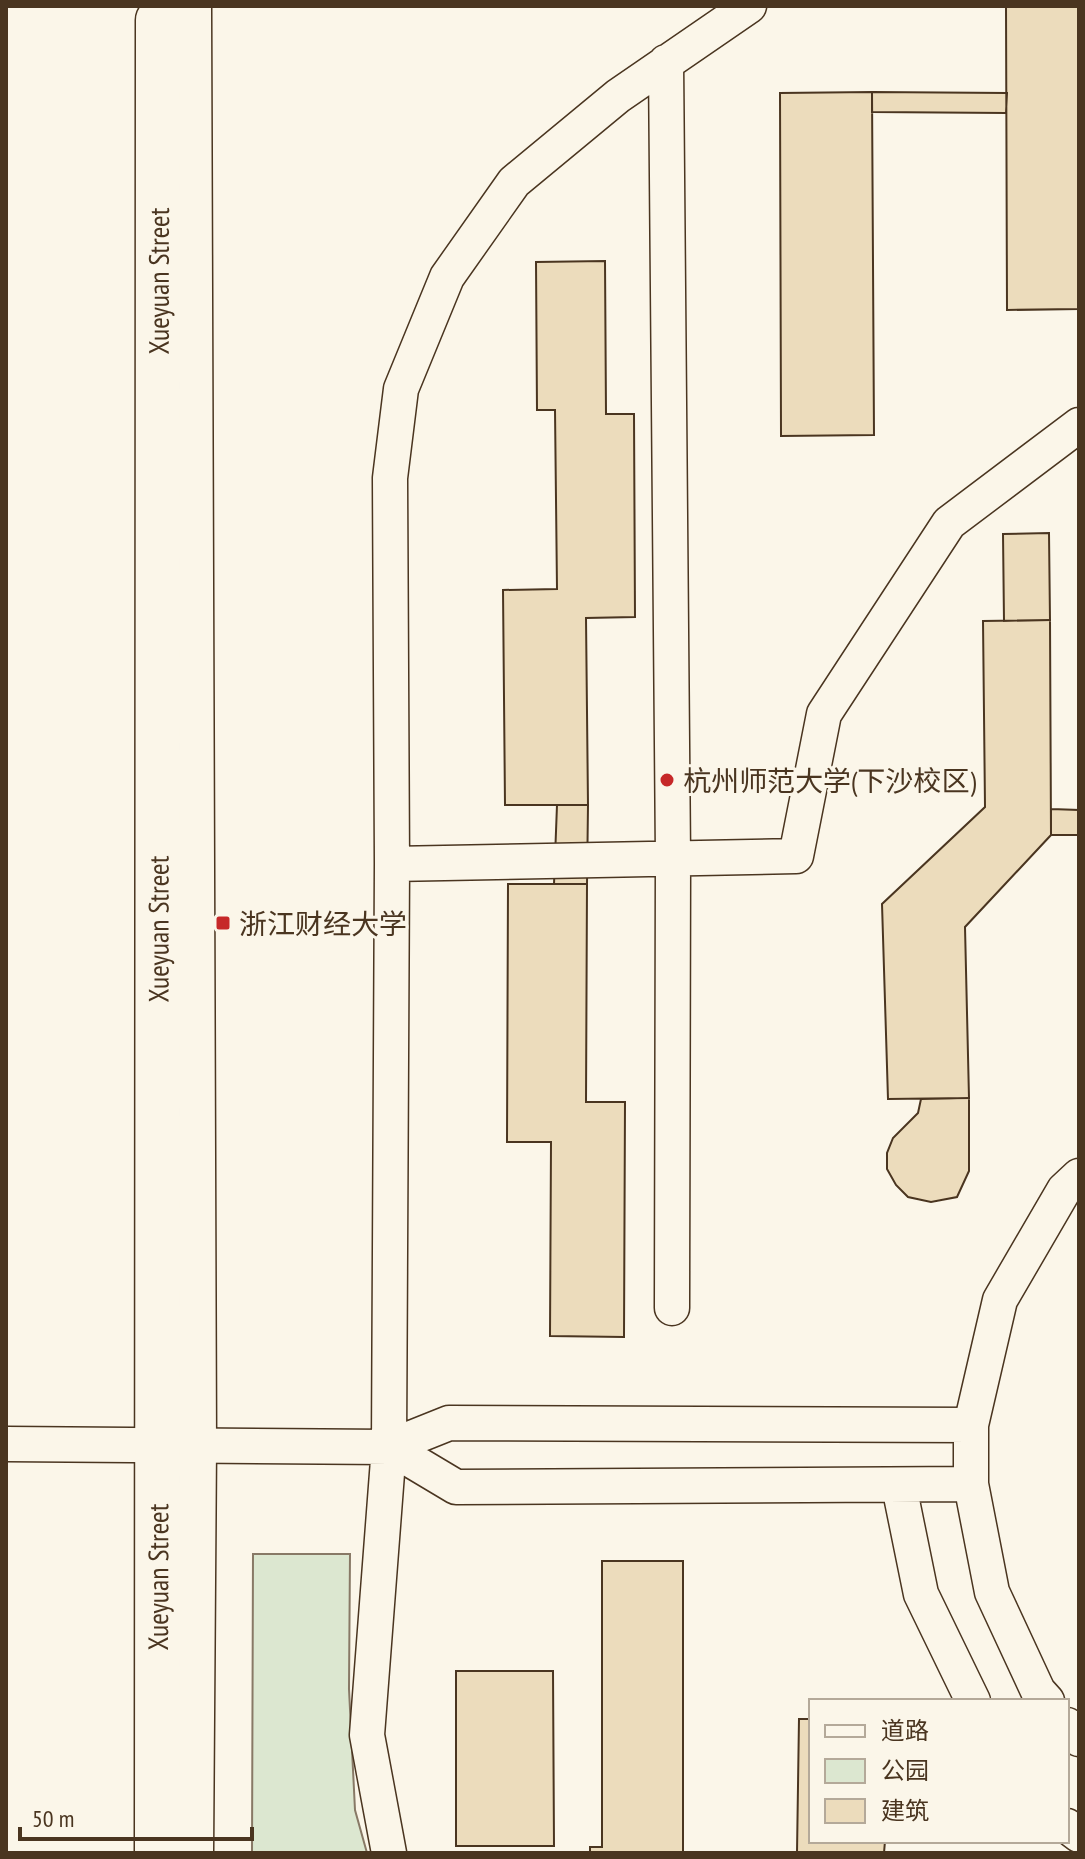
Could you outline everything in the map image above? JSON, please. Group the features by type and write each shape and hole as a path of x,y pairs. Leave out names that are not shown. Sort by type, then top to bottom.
{"main road":[{"name":"Xueyuan Street","path":"157,1853 175,1445 158,6"},
{"path":"189,6 175,1445 191,1853"}],"street":[{"path":"389,1853 367,1735 389,1447 390,478 401,389 447,277 514,182 618,96 749,6"},
{"path":"666,62 673,857 672,1308"},
{"path":"392,864 796,856 824,714 949,523 1079,425"},
{"path":"1045,1699 1038,1691 992,1592 971,1484 971,1425 1000,1300 1064,1190 1079,1176"},
{"path":"6,1444 389,1447 449,1423 971,1425"},
{"path":"389,1447 456,1487 971,1484"},
{"path":"899,1486 921,1594 972,1699"}],"green space":[{"path":"253,1554 350,1554 349,1689 355,1810 367,1853 252,1853"}],"building":[{"path":"1006,6 1079,6 1079,309 1007,310"},
{"path":"872,92 874,435 781,436 780,93"},
{"path":"872,92 1007,93 1006,113 872,112"},
{"path":"605,261 606,414 634,414 635,617 586,618 588,805 505,805 503,590 557,589 555,410 537,410 536,262"},
{"path":"1049,533 1050,620 1004,621 1003,534"},
{"path":"1050,620 1051,835 965,927 969,1098 888,1099 882,904 985,807 983,621"},
{"path":"557,805 588,805 587,884 554,884"},
{"path":"1051,809 1079,810 1079,835 1051,835"},
{"path":"508,884 587,884 586,1102 625,1102 624,1337 550,1336 551,1142 507,1142"},
{"path":"969,1098 969,1171 957,1197 931,1202 908,1197 887,1169 887,1153 893,1138 918,1113 921,1099"},
{"path":"602,1561 683,1561 683,1853 590,1853 590,1847 602,1847"},
{"path":"456,1671 553,1671 554,1846 456,1846"},
{"path":"799,1719 809,1719 809,1843 885,1843 884,1853 797,1853"}],"place":[{"name":"杭州师范大学(下沙校区)","path":"667,780"},
{"name":"浙江财经大学","path":"223,923"}]}
